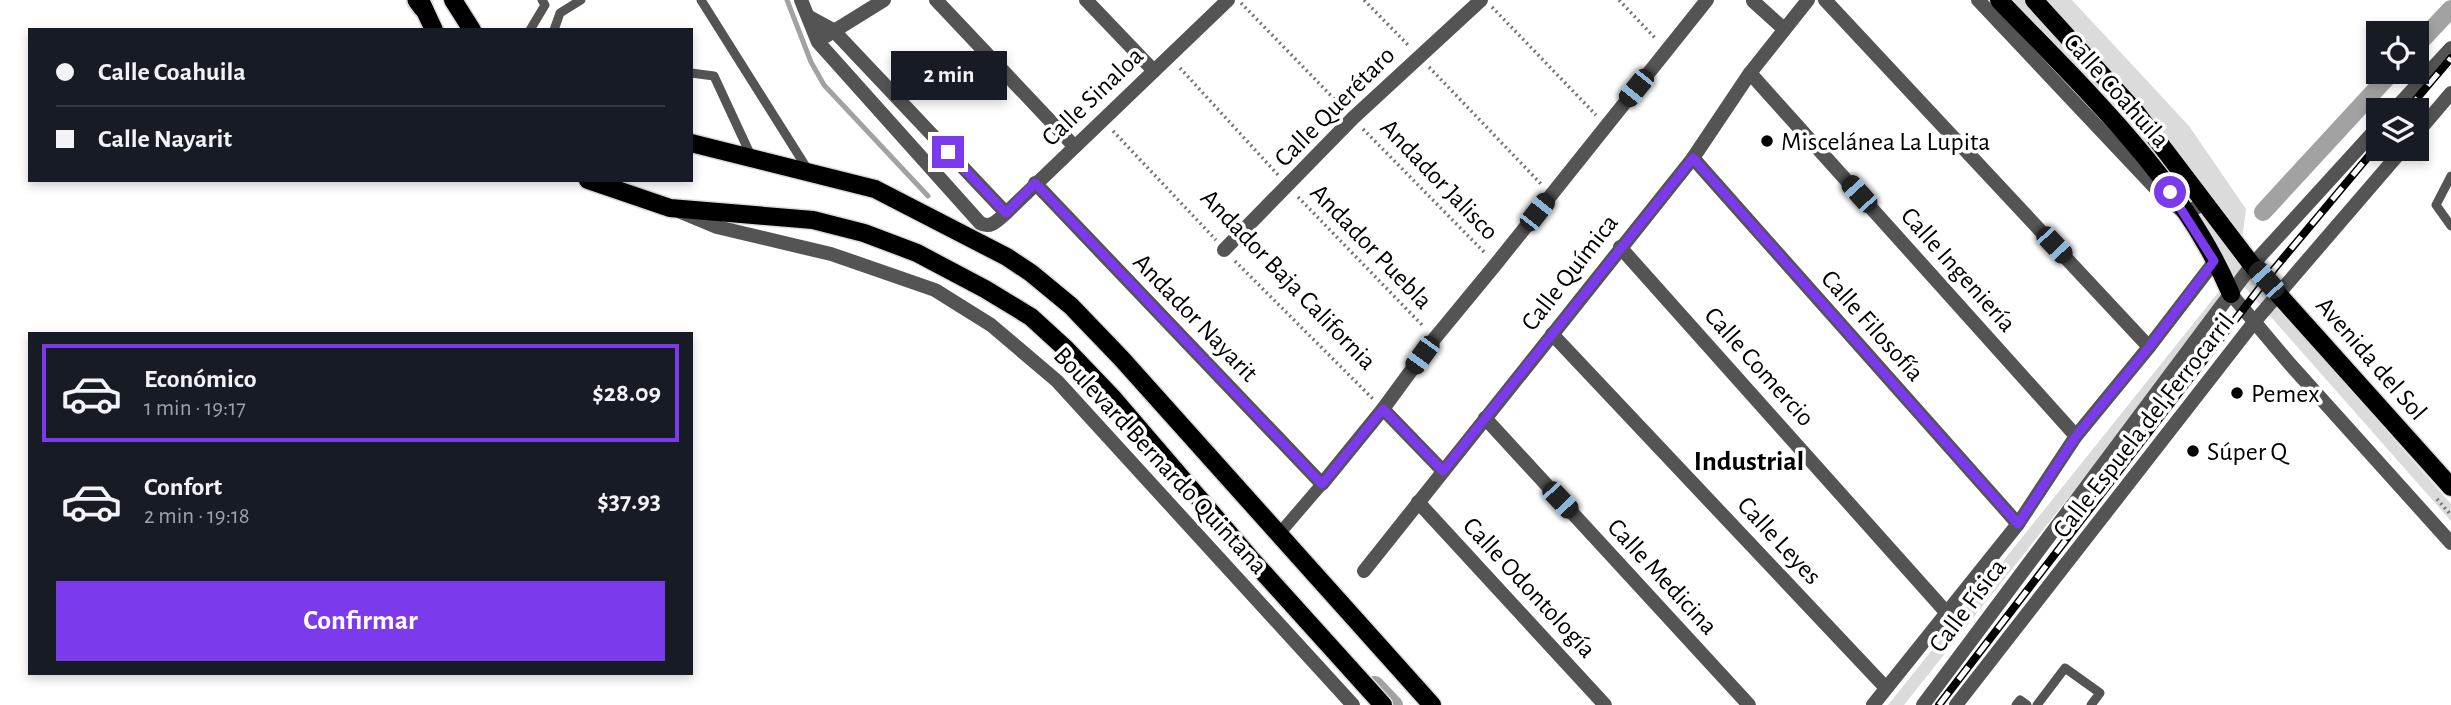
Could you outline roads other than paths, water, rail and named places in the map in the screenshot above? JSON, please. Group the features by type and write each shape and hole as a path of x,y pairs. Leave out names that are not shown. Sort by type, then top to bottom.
{"main road":[{"path":"453,0 471,28"},
{"name":"Calle Coahuila","path":"1999,0 2123,130 2186,214 2231,294"},
{"name":"Calle Coahuila","path":"2034,0 2135,111 2252,265"},
{"path":"420,3 433,28"},
{"name":"Boulevard Bernardo Quintana","path":"693,143 875,189 996,251 1031,273 1071,306 1121,358 1432,705"},
{"name":"Boulevard Bernardo Quintana","path":"594,182 670,208"},
{"path":"670,208 813,220 864,233 917,253 1031,317 1113,398 1252,560 1383,705"},
{"name":"Avenida del Sol","path":"2252,265 2280,293 2451,487"}],"street":[{"path":"801,0 818,42 881,1"},
{"path":"936,0 1074,146"},
{"path":"1086,0 1154,71"},
{"name":"Calle Sinaloa","path":"818,42 981,223 988,225 995,223 1006,213 1228,0"},
{"name":"Calle Querétaro","path":"1224,250 1353,118 1484,0"},
{"path":"1279,534 1383,409 1435,338 1707,0"},
{"name":"Calle Química","path":"1364,570 1693,158 1750,73 1808,0"},
{"path":"1825,0 2149,347"},
{"path":"1978,0 2158,192 2186,214 2205,202"},
{"path":"1753,1 1784,29"},
{"path":"809,17 833,30 1006,213"},
{"path":"2405,98 2451,48"},
{"name":"Calle Ingeniería","path":"1750,73 2076,436"},
{"path":"2429,119 2451,93"},
{"path":"2252,265 2366,140"},
{"name":"Calle Filosofía","path":"1693,158 2018,524"},
{"name":"Calle Espuela del Ferrocarril","path":"1956,705 2255,321 2393,161"},
{"name":"Andador Nayarit","path":"1035,183 1322,484"},
{"name":"Boulevard Bernardo Quintana","path":"670,208 717,227 831,254 935,290 991,325 1057,381 1353,705"},
{"name":"Calle Comercio","path":"1620,247 1946,612"},
{"name":"Calle Física","path":"1873,705 2018,524 2076,436 2149,347 2214,261"},
{"name":"Calle Física","path":"1923,705 2252,265"},
{"path":"2231,294 2289,363 2450,541"},
{"name":"Calle Leyes","path":"1552,334 1886,688"},
{"path":"1383,409 1443,471"},
{"name":"Calle Medicina","path":"1485,418 1749,705"},
{"name":"Calle Odontología","path":"1418,502 1605,705"}],"lane":[{"path":"531,28 545,5 542,0"},
{"path":"555,28 559,13 580,0"},
{"path":"701,0 809,171"},
{"path":"693,73 714,76 752,158"},
{"path":"2451,176 2436,205 2451,226"},
{"path":"2439,200 2451,199"},
{"path":"2037,705 2065,668 2100,693 2091,705"},
{"path":"2017,705 2020,700 2027,705"}],"waterway":[{"path":"787,0 811,62 824,85 928,196"},
{"path":"2429,32 2451,9"},
{"path":"2263,212 2381,84"},
{"path":"1375,685 1394,705"}],"railway":[{"path":"2417,98 2451,58"},
{"path":"1939,705 2275,268 2366,159"}],"place":[{"name":"Miscelánea La Lupita","path":"1767,141"},
{"name":"Pemex","path":"2237,393"},
{"name":"Súper Q","path":"2193,451"}],"district":[{"name":"Industrial","path":"1749,460"}]}
